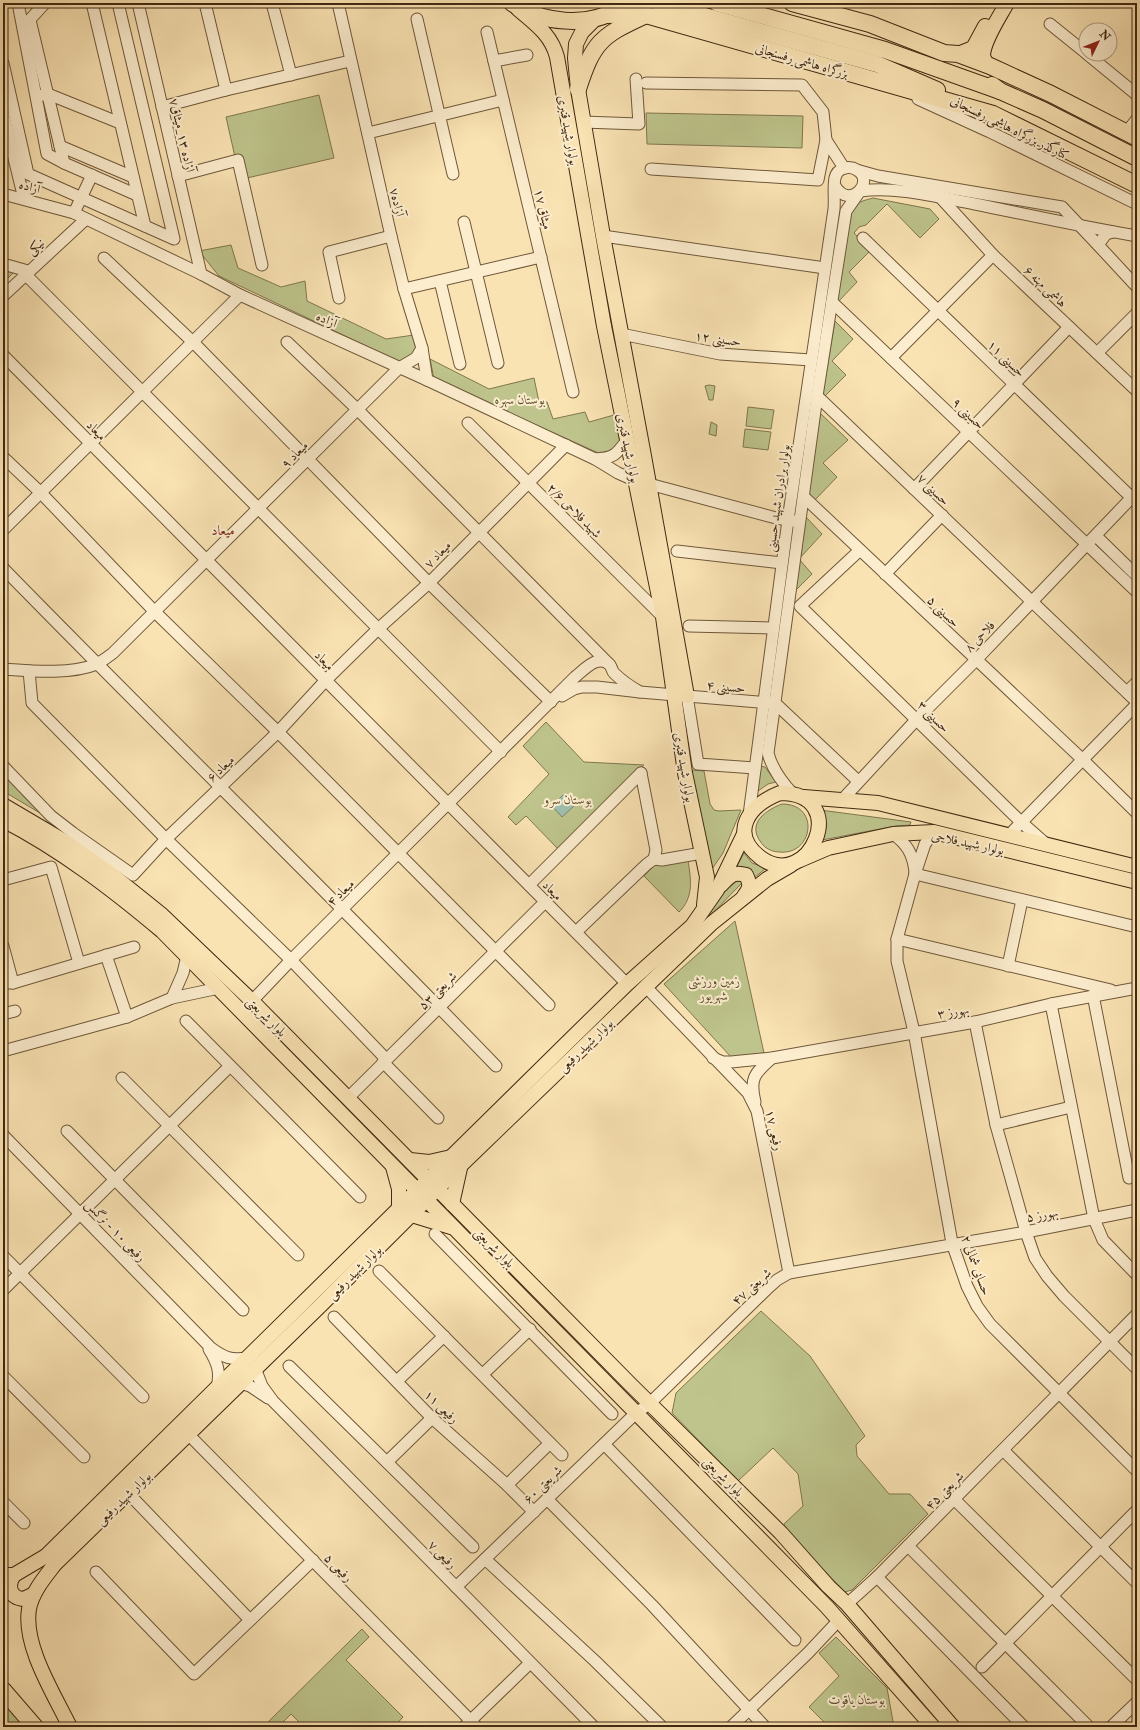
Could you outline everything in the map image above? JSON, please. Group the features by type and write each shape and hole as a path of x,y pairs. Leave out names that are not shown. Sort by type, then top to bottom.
{"highway":[{"name":"بزرگراه هاشمی رفسنجانی","path":"512,3 532,14 551,19 584,20 603,16 652,13 869,80 993,114"},
{"path":"603,16 628,3"},
{"name":"بزرگراه هاشمی رفسنجانی","path":"658,3 877,64 993,114 1137,185"},
{"path":"717,3 885,50 1000,90 1043,110 1137,158"},
{"path":"792,3 870,24 990,66 1051,94 1132,135"},
{"path":"578,90 587,62 601,41 619,28 652,13"},
{"path":"951,53 1000,90"},
{"path":"3,1690 35,1727"}],"main road":[{"name":"بولوار شهید قنبری","path":"512,3 546,35 554,46 588,239 627,440 642,482 681,695 685,773 707,877 704,909"},
{"path":"951,53 973,48 997,3"},
{"path":"990,66 984,61 983,54 1007,3"},
{"name":"بولوار شهید قنبری","path":"603,16 582,32 576,44 575,58 578,90 621,334 663,617 681,695"},
{"path":"588,239 603,236"},
{"path":"780,793 798,795 816,811 820,824 817,838 812,847 795,862 772,864 761,858 747,842 744,834 745,823 749,815 758,804 769,797 780,793"},
{"name":"بولوار شهید فلاحی","path":"798,795 878,803 1137,867"},
{"name":"بلوار شریعتی","path":"3,805 64,841 133,892 162,915 252,1001 649,1404 781,1533 828,1586 847,1604 953,1727"},
{"name":"بلوار شریعتی","path":"3,820 31,834 89,873 162,931 839,1620 933,1727"},
{"name":"بولوار شهید فلاحی","path":"795,862 828,848 892,834 934,832 1137,882"},
{"name":"بولوار شهید رفیعی","path":"8,1575 46,1556 217,1387 251,1363 456,1161 627,984 692,926 717,890 744,834"},
{"name":"بولوار شهید رفیعی","path":"456,1161 646,988 712,923 767,878 795,862"},
{"path":"717,890 731,875 739,873 746,875 750,882 750,888 742,898"},
{"path":"410,1160 429,1162 456,1161 452,1204"},
{"path":"392,1165 405,1212 452,1227"},
{"name":"بولوار شهید رفیعی","path":"70,1727 37,1657 30,1633 29,1609 34,1594 55,1564 240,1384 251,1363"},
{"path":"8,1575 10,1581 9,1588 13,1595 24,1599 34,1594"}],"street":[{"path":"18,3 48,94 64,163"},
{"path":"26,24 45,3"},
{"path":"92,3 144,226"},
{"path":"3,63 28,174 174,239 118,3"},
{"name":"آزاده ۱۳_میثاق۷","path":"138,3 201,274"},
{"path":"205,3 226,90"},
{"path":"272,3 291,75"},
{"name":"آزاده۷","path":"338,3 391,236 404,289 422,348 427,380"},
{"path":"417,19 453,174"},
{"path":"26,24 36,96 47,154 64,163 137,194"},
{"path":"1050,24 1078,47"},
{"name":"میثاق ۱۷","path":"487,32 573,392"},
{"path":"494,61 527,55"},
{"path":"162,107 226,90 350,61"},
{"path":"1096,62 1137,95"},
{"name":"کنارگذر بزرگراه هاشمی رفسنجانی","path":"869,80 924,102 1137,204"},
{"path":"584,122 639,124 641,81 802,85 823,112 826,140 818,180 651,169"},
{"path":"36,96 48,94 120,122"},
{"path":"368,133 503,100"},
{"path":"3,113 24,199"},
{"path":"1132,135 1137,119"},
{"path":"826,140 844,168"},
{"path":"60,146 133,177"},
{"path":"178,176 238,160 262,265"},
{"path":"860,171 863,178 863,185 860,191 855,195 849,196 843,195 838,191 835,186 835,178 838,172 844,168 852,167 878,176 1062,206 1137,287"},
{"path":"74,213 92,175"},
{"name":"بولوار برادران شهید حسینی","path":"798,795 780,779 770,764 768,753 769,703 774,628 782,563 834,209 835,186"},
{"path":"860,191 892,189 1137,236"},
{"name":"بولوار برادران شهید حسینی","path":"749,815 754,768 769,703 800,523 817,396 846,211 860,191"},
{"name":"آزاده","path":"3,194 74,213 201,274 240,296 427,380 566,445 595,459 618,473 642,482 800,523"},
{"name":"هاشمی مهنه ۶","path":"940,197 993,254 1137,391"},
{"name":"نیکی","path":"3,296 26,273 86,219"},
{"path":"464,222 498,363"},
{"path":"1098,246 1106,234 1113,232"},
{"path":"339,298 328,252 391,236"},
{"path":"603,236 825,268"},
{"name":"حسینی ۱۱","path":"863,238 1014,384 1134,495"},
{"path":"891,358 993,254"},
{"path":"104,258 194,343 429,583 551,702 575,677 593,663 602,661 611,668 612,680 609,684 599,687 593,685 588,679 587,671 593,663 589,642"},
{"path":"404,289 541,258"},
{"path":"3,264 26,273 258,509 501,752"},
{"path":"440,281 460,364"},
{"path":"3,530 240,296"},
{"name":"حسینی ۹","path":"832,302 1137,592"},
{"path":"1097,353 1137,313"},
{"path":"914,489 1069,327"},
{"name":"حسینی ۱۲","path":"621,334 720,354 811,360"},
{"path":"287,342 358,410 589,642 627,684 640,692"},
{"name":"میعاد ۹","path":"97,664 113,654 399,368 416,358 422,348"},
{"name":"میعاد","path":"3,355 627,984"},
{"name":"حسینی ۷","path":"817,396 1137,703"},
{"name":"شهید فلاحی ۲/۶","path":"468,423 663,617"},
{"path":"595,459 608,458 618,454 627,440"},
{"name":"میعاد ۷","path":"326,680 378,629 429,583 566,445"},
{"path":"3,457 41,493 155,612 278,732 549,1005"},
{"name":"فلاحی ۸","path":"842,800 917,719 976,660 1134,495"},
{"name":"حسینی ۵","path":"804,497 1083,760 1137,814"},
{"path":"885,574 942,515"},
{"path":"1096,536 1137,576"},
{"name":"حسینی ۳","path":"860,550 800,606 1021,822 1048,846"},
{"path":"677,551 782,563"},
{"path":"3,568 97,664 221,786 496,1066"},
{"path":"689,626 774,628"},
{"path":"3,669 29,671 69,670 97,664"},
{"path":"29,671 32,703 166,838 291,960 386,1059 384,1062 438,1118"},
{"name":"میعاد ۶","path":"3,766 51,816 133,875 166,838 278,732 326,680"},
{"path":"1127,692 1137,682"},
{"name":"حسینی ۴","path":"551,702 582,686 769,703"},
{"name":"بولوار شهید قنبری","path":"681,695 698,764 754,768"},
{"name":"میعاد ۴","path":"252,1001 342,909 551,702"},
{"path":"769,703 858,782"},
{"path":"1009,835 1137,703"},
{"path":"529,885 642,773 656,850 654,859 576,932"},
{"name":"حسابی شمالی ۲","path":"934,832 925,844 915,874 897,939 897,961 914,1032 952,1243 967,1286 977,1306 990,1324 1137,1471"},
{"path":"892,834 908,848 913,858 915,874 1137,927"},
{"path":"654,859 662,860 702,853"},
{"path":"3,880 51,867 79,963"},
{"path":"1008,966 1022,900"},
{"name":"شریعتی ۵۳","path":"348,1098 546,902"},
{"path":"897,939 1116,991"},
{"path":"3,946 8,983 134,947"},
{"path":"106,955 127,1017"},
{"path":"172,998 183,973 187,956"},
{"path":"3,1051 127,1017 172,998 218,988"},
{"name":"رفیعی ۱۷","path":"646,988 748,1093 757,1111 790,1273"},
{"name":"بهورز ۳","path":"713,1058 723,1062 731,1062 772,1058 975,1022 1051,1004 1137,988"},
{"path":"1094,996 1129,1178"},
{"path":"1051,1004 1094,1219 1103,1240 1137,1275"},
{"path":"3,1014 14,1011"},
{"path":"186,1021 360,1197"},
{"path":"975,1022 996,1125 1026,1232 1035,1258 1047,1276 1064,1296 1137,1369"},
{"path":"757,1111 753,1092 756,1072 772,1058"},
{"path":"3,1290 230,1066"},
{"path":"122,1078 298,1255"},
{"path":"996,1125 1071,1107"},
{"path":"67,1131 243,1310"},
{"name":"رفیعی ۱۰ - نرگس","path":"3,1136 80,1213 207,1345"},
{"name":"بهورز ۵","path":"952,1243 1026,1232 1137,1210"},
{"path":"435,1234 612,1414"},
{"name":"شریعتی ۴۷","path":"649,1404 777,1280 790,1273 952,1243"},
{"path":"3,1256 143,1397"},
{"path":"379,1271 562,1455"},
{"name":"شریعتی ۴۵","path":"847,1604 908,1546 1137,1314"},
{"name":"رفیعی ۱۱","path":"334,1317 432,1418 508,1485 534,1512"},
{"path":"483,1374 530,1329"},
{"path":"397,1381 444,1336"},
{"path":"207,1345 227,1358 251,1363 262,1386 273,1402"},
{"path":"207,1345 218,1366 219,1377 217,1387"},
{"path":"289,1366 473,1548"},
{"path":"3,1376 84,1457"},
{"path":"240,1384 250,1386 273,1402"},
{"name":"رفیعی ۷","path":"273,1402 594,1727"},
{"name":"شریعتی ۶۰","path":"456,1587 636,1413 649,1404"},
{"path":"387,1462 432,1418"},
{"name":"رفیعی ۵","path":"188,1434 313,1560 471,1725"},
{"path":"508,1485 550,1443"},
{"path":"604,1444 794,1640"},
{"path":"1003,1450 1137,1583"},
{"path":"128,1493 250,1620"},
{"path":"547,1499 652,1605 765,1727"},
{"path":"954,1499 1137,1680"},
{"path":"3,1502 24,1523"},
{"path":"982,1667 1137,1510"},
{"path":"908,1546 1090,1727"},
{"path":"485,1559 595,1661 662,1727"},
{"path":"96,1572 194,1674 313,1560"},
{"path":"877,1576 1024,1727"},
{"path":"732,1727 808,1653 839,1620"},
{"path":"471,1725 530,1662"},
{"path":"1112,1727 1137,1702"}],"green space":[{"path":"319,95 334,158 247,178 241,156 235,157 226,117"},
{"path":"646,113 803,116 802,148 647,144"},
{"path":"873,198 930,209 939,219 920,238 887,204 866,225 859,227 854,233 871,250 849,272 857,282 837,303 841,253 849,215 858,203"},
{"path":"231,245 238,268 281,287 305,281 307,301 386,339 414,335 417,351 402,363 219,276 199,251"},
{"path":"3,269 14,272 3,283"},
{"path":"835,321 853,339 832,361 846,375 822,399"},
{"name":"بوستان سهره","path":"430,359 489,389 534,378 539,402 547,402 553,419 585,412 589,422 614,415 621,444 605,456 434,379"},
{"path":"705,386 715,386 713,400 709,400"},
{"path":"748,407 774,410 771,429 746,426"},
{"path":"819,412 848,440 823,463 837,477 813,502 808,496"},
{"path":"711,422 717,425 716,436 709,434"},
{"path":"745,429 771,432 768,450 743,447"},
{"path":"805,516 822,534 799,559 812,574 793,593"},
{"name":"بوستان سرو","path":"546,722 584,762 644,765 560,851 526,816 516,825 508,817 549,774 523,746"},
{"path":"760,766 765,767 776,782 768,784 758,791"},
{"path":"690,770 704,771 710,804 714,810 741,810 723,853 710,872"},
{"path":"3,774 40,813 3,791"},
{"path":"782,804 794,806 803,812 807,820 808,830 805,839 799,846 790,851 777,852 765,847 759,840 756,833 756,827 762,816 774,807"},
{"path":"820,810 911,822 910,825 896,826 822,840 826,825"},
{"path":"744,853 752,863 766,868 754,878 747,869 742,867 736,868"},
{"path":"688,860 690,874 689,894 684,906 679,912 644,876 655,865"},
{"path":"732,880 744,881 697,929"},
{"name":"زمین ورزشی شهریور","path":"735,921 764,1053 731,1057 664,984"},
{"path":"761,1311 810,1356 865,1436 856,1445 857,1456 889,1494 910,1494 928,1514 852,1590 845,1592 784,1529 784,1524 803,1506 798,1474 773,1448 738,1481 672,1413 676,1393"},
{"path":"362,1629 369,1637 346,1660 403,1717 394,1727 304,1727 291,1714 278,1727 263,1727"},
{"name":"بوستان یاقوت","path":"836,1637 887,1688 894,1727 829,1727 809,1707 839,1676 819,1653"},
{"path":"3,1700 26,1727 9,1727 3,1719"}],"shaded area":[{"path":"563,795 574,806 562,817 552,806"}],"district":[{"name":"میعاد","path":"223,530"}]}
